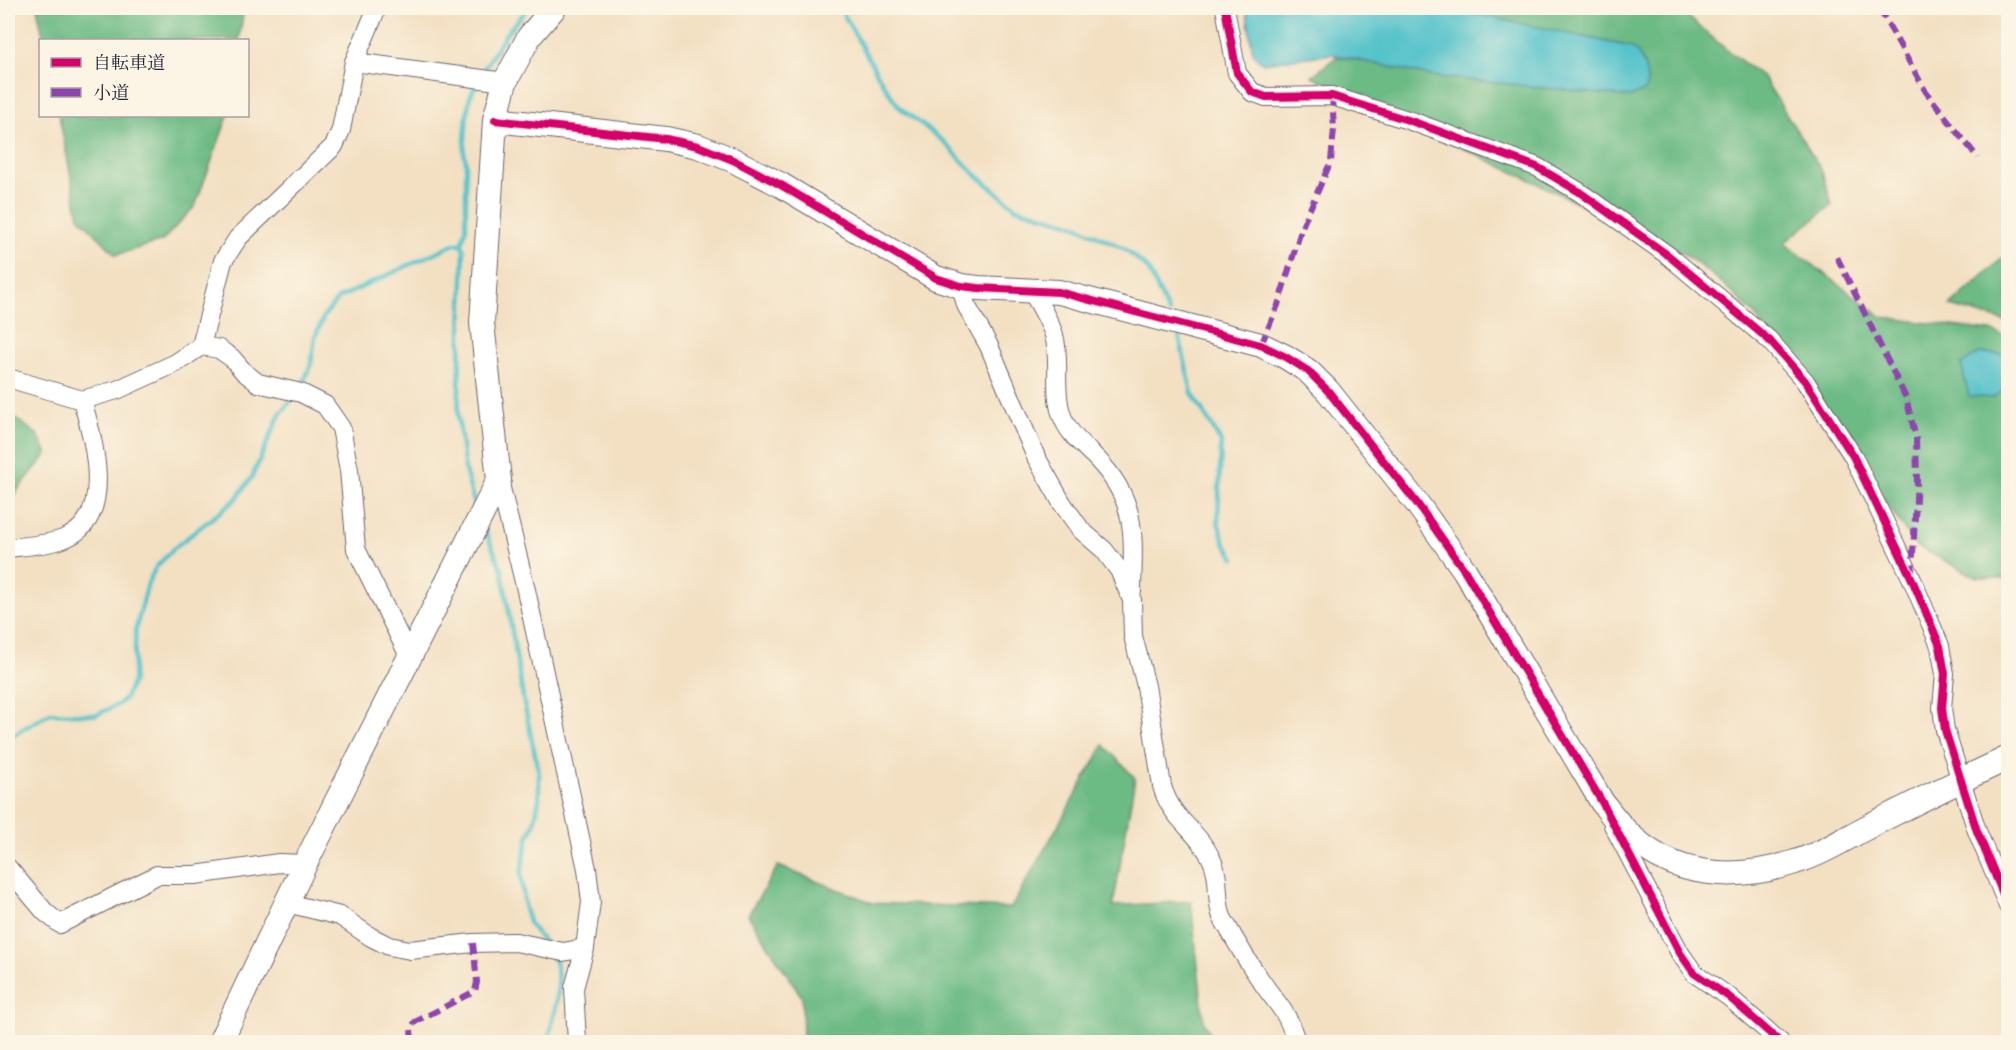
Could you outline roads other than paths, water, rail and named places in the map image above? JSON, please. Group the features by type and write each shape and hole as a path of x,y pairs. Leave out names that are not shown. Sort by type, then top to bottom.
{"street":[{"path":"8,378 82,400 117,390 176,363 201,346 223,261 238,238 334,146 341,130 354,62 376,8"},
{"path":"554,8 529,37 498,82 482,323 499,480 529,601 587,869 591,902 585,948 574,988 577,1042"},
{"path":"1225,8 1237,73 1252,92 1266,97 1332,96 1411,120 1537,167 1578,191 1669,256 1769,340 1805,381 1853,456 1911,578 1940,646 1945,674 1942,708 1945,730 1977,831 2008,906"},
{"path":"354,62 498,82"},
{"path":"495,120 666,139 698,146 733,160 781,185 928,274 962,286 1059,292 1261,345 1308,371 1328,391 1416,502 1465,571 1602,802 1680,953 1694,973 1729,997 1779,1042"},
{"path":"962,286 966,305 989,346 1036,457 1062,503 1082,531 1104,550 1119,570 1132,600"},
{"path":"1031,290 1054,336 1058,403 1065,424 1073,436 1099,461 1117,486 1133,525 1133,636 1146,686 1166,801 1206,848 1213,860 1217,875 1218,907 1222,917 1263,984 1289,1018 1296,1042"},
{"path":"201,346 219,349 258,383 301,393 325,405 341,428 349,470 356,549 410,658"},
{"path":"8,548 63,539 81,529 95,506 94,442 82,400"},
{"path":"220,1042 305,864 499,480"},
{"path":"1602,802 1626,831 1653,853 1700,871 1741,874 1796,862 2008,758"},
{"path":"8,868 45,912 60,924 157,875 195,875 279,863 305,864"},
{"path":"287,903 340,916 389,946 411,950 473,943 516,942 563,952 585,948"}],"water":[{"path":"1246,8 1448,8 1631,47 1639,55 1644,66 1647,78 1646,90 1630,97 1431,76 1331,54 1263,63 1253,54"},
{"path":"1980,353 2008,355 2008,388 1992,398 1969,396 1961,364"}],"waterway":[{"path":"481,74 506,34 528,8"},
{"path":"840,8 882,82 899,107 943,141 974,173 1016,208 1075,225 1125,249 1148,269 1169,313"},
{"path":"475,506 465,470 458,415 464,251 462,244 466,228 464,152 470,97 477,82"},
{"path":"301,388 311,364 315,337 324,316 339,298 454,244 462,244"},
{"path":"1178,331 1192,393 1221,442 1218,522 1225,544 1235,558"},
{"path":"8,738 50,713 96,715 119,704 125,698 133,681 136,628 148,583 156,567 173,549 235,500 252,477 280,414 294,397"},
{"path":"484,528 502,570 523,698 539,773 539,800 534,824 528,837 521,874 525,909 530,925 544,942"},
{"path":"548,1042 558,986 556,964 552,954"}]}
